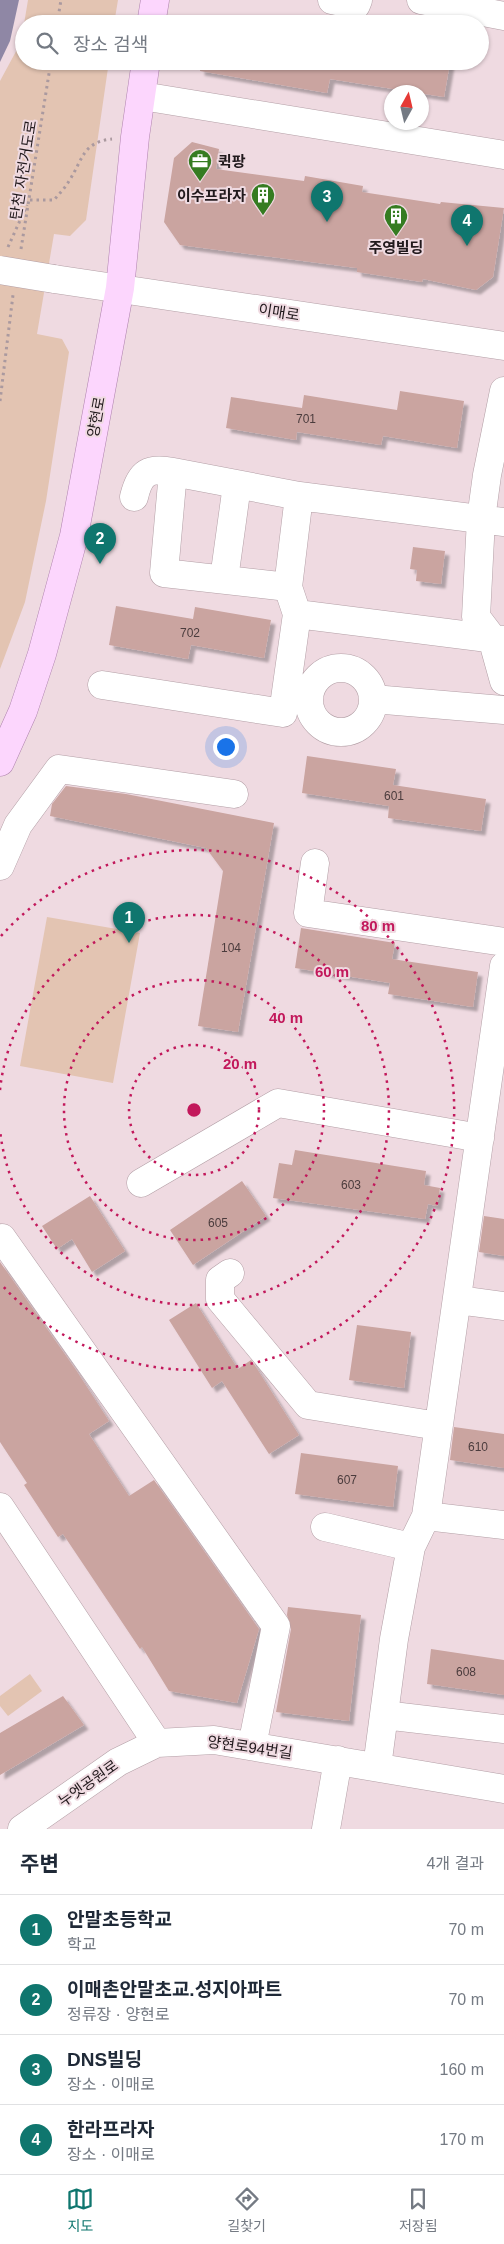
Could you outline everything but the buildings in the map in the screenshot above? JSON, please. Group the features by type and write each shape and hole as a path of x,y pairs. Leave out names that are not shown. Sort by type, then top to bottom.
{"main road":[{"path":"153,15 155,0"},
{"name":"양현로","path":"0,762 23,711 60,595 74,536 120,288 135,137 145,70"}],"street":[{"path":"332,0 356,5 358,0"},
{"path":"421,0 504,16"},
{"path":"142,96 504,155"},
{"name":"이매로","path":"10,266 54,279 504,346"},
{"path":"504,391 487,474 492,520 476,617 498,639 504,681"},
{"path":"134,497 137,485 145,474 157,469 300,496 492,520"},
{"path":"173,472 164,572 288,587"},
{"path":"224,579 237,484"},
{"path":"102,685 283,713 297,614 288,587 300,496"},
{"path":"297,614 498,639"},
{"path":"373,699 504,710"},
{"path":"0,866 18,825 58,769 234,794"},
{"path":"315,863 308,913 504,942"},
{"path":"378,1767 384,1715 411,1547 426,1516 480,1138 496,1088 504,966"},
{"path":"141,1183 278,1103 480,1138"},
{"path":"0,1240 2,1238 276,1626 252,1746"},
{"path":"230,1274 220,1280 220,1298 308,1405 438,1426"},
{"path":"458,1300 504,1306"},
{"path":"0,1507 157,1743"},
{"path":"426,1516 504,1525"},
{"path":"325,1527 411,1547"},
{"path":"384,1715 504,1729"},
{"name":"양현로94번길","path":"157,1743 214,1740 504,1788"},
{"name":"누엣공원로","path":"22,1829 118,1762 157,1743"},
{"path":"326,1829 338,1760"}],"path":[{"path":"59,15 62,0"},
{"name":"탄천 자전거도로","path":"0,401 10,266 30,200 49,70"},
{"path":"10,266 10,242 30,200 54,200 69,181 84,150 100,140 135,137"}],"shaded area":[{"path":"0,0 19,0 10,41 0,62"},
{"path":"28,0 118,0 116,15 26,15"},
{"path":"15,53 15,70 108,70 86,220 70,236 54,234 37,334 62,339 69,352 46,501 25,602 0,669 0,81"},
{"path":"47,917 140,933 113,1083 20,1066"},
{"path":"30,1674 42,1691 8,1716 0,1706 0,1696"}],"place":[{"name":"퀵팡","path":"200,182"},
{"name":"이수프라자","path":"263,216"},
{"name":"DNS빌딩","path":"327,222"},
{"name":"주영빌딩","path":"396,237"},
{"name":"한라프라자","path":"467,246"},
{"name":"이매촌안말초교.성지아파트","path":"100,564"},
{"name":"안말초등학교","path":"129,943"}]}
